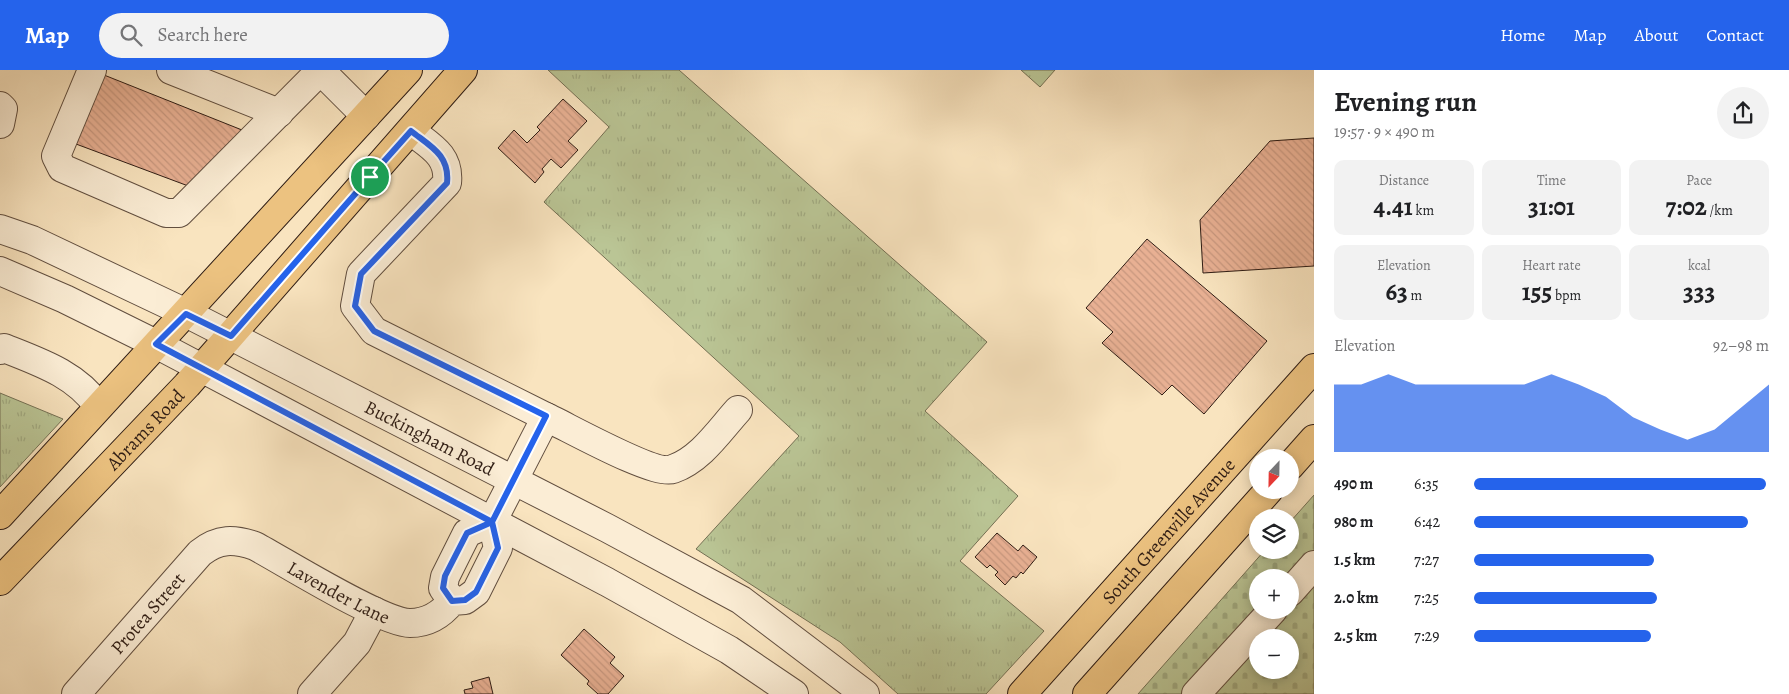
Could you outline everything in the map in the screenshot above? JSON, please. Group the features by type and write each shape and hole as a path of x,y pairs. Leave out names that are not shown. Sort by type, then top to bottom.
{"main road":[{"path":"0,514 98,406 186,314 279,208 408,70"},
{"name":"Abrams Road","path":"0,581 231,336 464,70"},
{"name":"South Greenville Avenue","path":"1022,694 1314,368"},
{"path":"1299,456 1314,439"},
{"path":"1087,694 1261,499"}],"street":[{"path":"92,70 56,156 62,168 166,213 179,213 321,70 366,116"},
{"path":"170,70 279,113"},
{"path":"0,106 3,109 0,124"},
{"path":"411,131 441,155 449,169 447,183 361,274 355,306 374,331 646,466 671,470 696,457 738,410"},
{"name":"Buckingham Road","path":"0,229 32,240 231,336 514,480 741,600 865,694"},
{"path":"0,271 65,299 156,344 606,582 729,650 794,694"},
{"path":"0,350 4,348 54,368 90,394 98,406"},
{"path":"492,522 546,416"},
{"name":"Lavender Lane","path":"224,540 240,541 256,546 374,611 407,623 426,622 443,612 452,601 465,600 476,592 498,548 492,522"},
{"name":"Protea Street","path":"76,694 200,553 212,544 224,540"},
{"path":"1299,582 1314,566"},
{"path":"312,694 357,644 374,611"},
{"path":"1196,694 1265,619"}],"green space":[{"path":"548,70 679,70 987,342 925,411 1018,496 960,561 1044,631 986,694 898,694 840,642 696,549 799,436 544,202 609,127"},
{"path":"1021,70 1055,70 1040,87"},
{"path":"0,393 63,419 0,487"},
{"path":"1314,495 1314,694 1138,694 1257,559 1299,559 1299,512"}],"building":[{"path":"104,75 242,130 191,187 76,144"},
{"path":"563,99 587,121 568,141 578,150 561,168 551,159 542,169 544,172 535,183 498,148 514,130 527,143 540,130 537,127"},
{"path":"1314,138 1314,266 1203,273 1200,220 1270,141"},
{"path":"1147,239 1267,341 1204,414 1172,385 1162,395 1102,343 1113,332 1086,308"},
{"path":"997,533 1018,551 1023,545 1037,557 1023,574 1021,572 1016,578 1013,576 1005,585 995,575 998,572 990,565 987,568 975,557"},
{"path":"584,629 615,657 610,663 624,676 608,694 598,694 587,684 589,681 561,655"},
{"path":"489,677 493,694 465,694 464,690 473,688 471,682"}],"route":[{"path":"370,177 231,336 186,314 156,344 492,522 498,548 476,592 465,600 452,601 443,588 445,576 467,533 492,522 546,416 374,331 355,306 361,274 447,183 449,169 441,155 411,131 370,177"}]}
